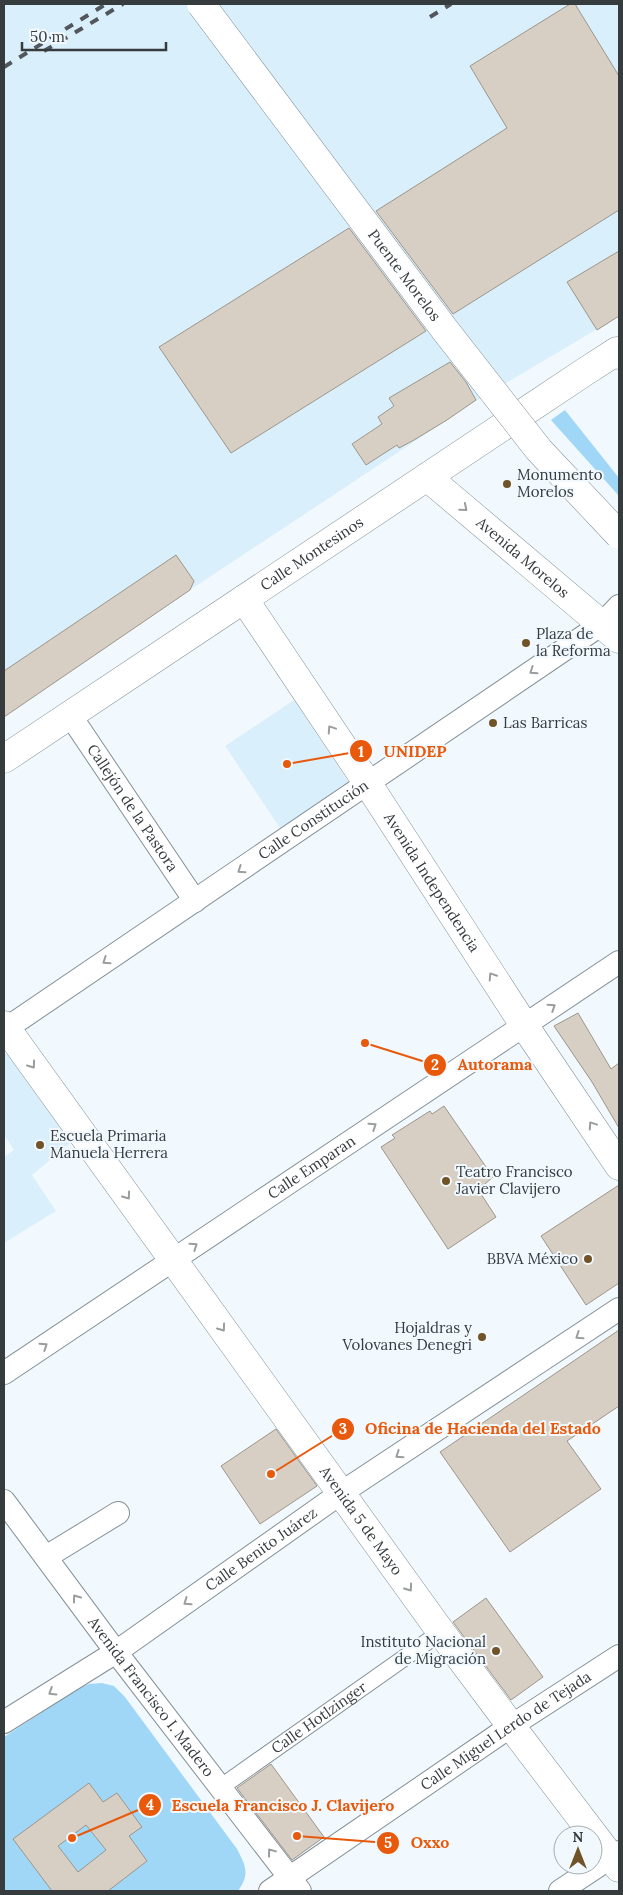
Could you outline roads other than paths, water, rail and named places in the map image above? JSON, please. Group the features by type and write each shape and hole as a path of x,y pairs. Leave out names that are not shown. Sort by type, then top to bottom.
{"street":[{"name":"Puente Morelos","path":"201,4 445,330 539,450 619,535"},
{"name":"Calle Montesinos","path":"4,759 618,352"},
{"name":"Avenida Morelos","path":"427,477 614,623"},
{"name":"Avenida Independencia","path":"244,599 368,784 524,1026 619,1166"},
{"name":"Calle Constitución","path":"5,1028 368,784 614,623"},
{"name":"Callejón de la Pastora","path":"70,715 195,901"},
{"name":"Calle Emparan","path":"4,1373 619,962"},
{"name":"Avenida 5 de Mayo","path":"5,1028 441,1632 511,1726 617,1859"},
{"name":"Calle Benito Juárez","path":"4,1722 116,1652 341,1494 619,1309"},
{"name":"Avenida Francisco I. Madero","path":"4,1501 116,1652 295,1885"},
{"path":"46,1557 118,1513"},
{"name":"Calle Hotlzinger","path":"221,1787 441,1632"},
{"name":"Calle Miguel Lerdo de Tejada","path":"270,1891 295,1885 511,1726 619,1656"},
{"path":"560,1891 617,1859"}],"railway":[{"path":"4,67 106,4"},
{"path":"44,51 123,4"},
{"path":"430,17 451,4"}],"place":[{"name":"Monumento Morelos","path":"507,484"},
{"name":"Plaza de la Reforma","path":"526,643"},
{"name":"Las Barricas","path":"493,723"},
{"name":"UNIDEP","path":"287,764"},
{"name":"Autorama","path":"365,1043"},
{"name":"Escuela Primaria Manuela Herrera","path":"40,1145"},
{"name":"Teatro Francisco Javier Clavijero","path":"446,1181"},
{"name":"BBVA México","path":"588,1259"},
{"name":"Hojaldras y Volovanes Denegri","path":"482,1337"},
{"name":"Oficina de Hacienda del Estado","path":"271,1474"},
{"name":"Instituto Nacional de Migración","path":"496,1651"},
{"name":"Oxxo","path":"297,1836"},
{"name":"Escuela Francisco J. Clavijero","path":"72,1838"}]}
